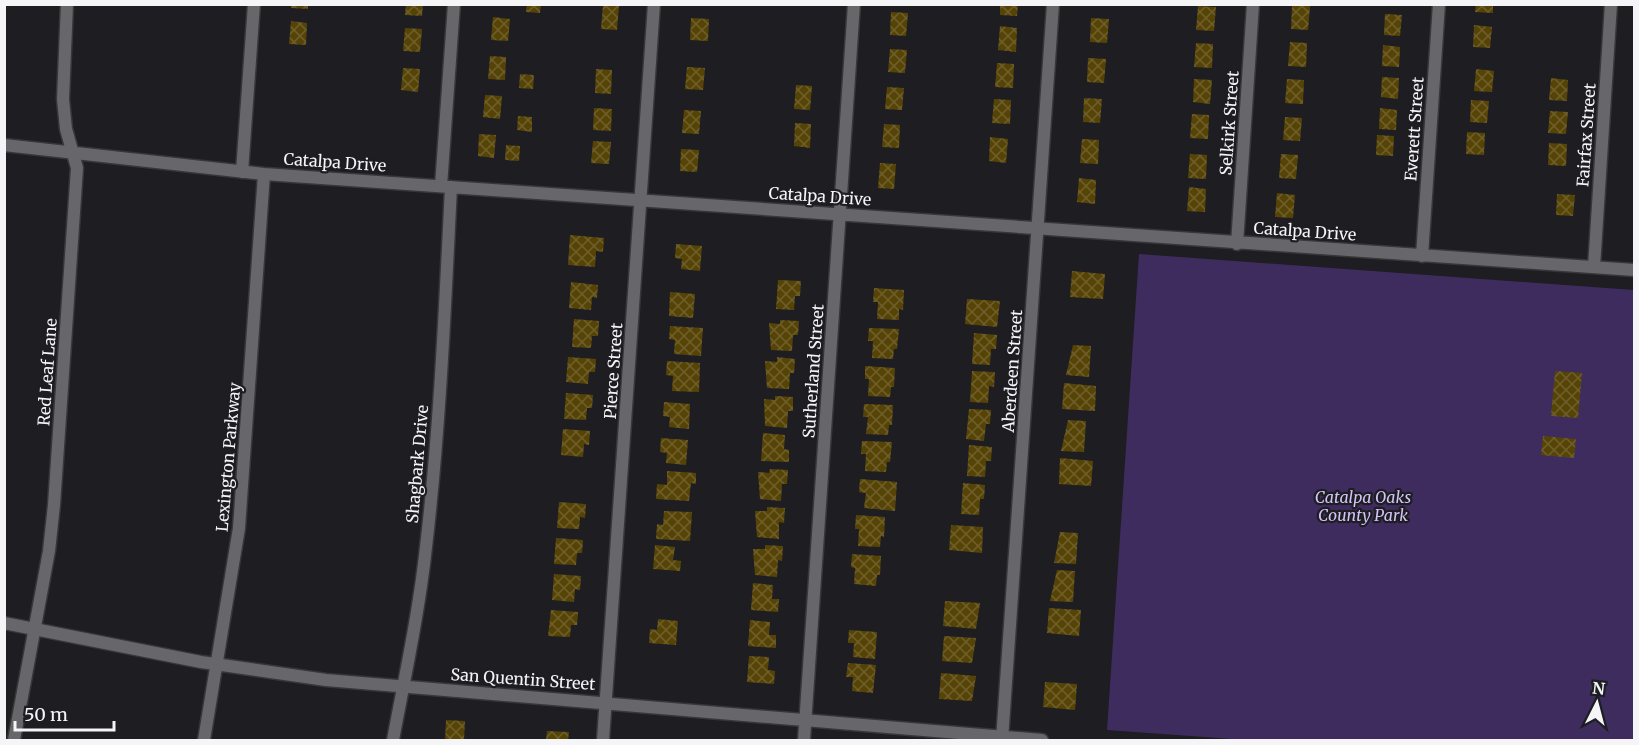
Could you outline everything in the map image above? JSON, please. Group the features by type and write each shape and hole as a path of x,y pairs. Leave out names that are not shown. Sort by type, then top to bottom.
{"street":[{"name":"Red Leaf Lane","path":"14,741 49,551 58,463 77,168 66,129 63,99 67,4"},
{"path":"242,172 254,4"},
{"name":"Shagbark Drive","path":"393,741 418,608 431,502 454,4"},
{"name":"Pierce Street","path":"603,741 654,4"},
{"name":"Sutherland Street","path":"804,741 854,4"},
{"name":"Aberdeen Street","path":"1002,739 1053,4"},
{"name":"Selkirk Street","path":"1237,244 1253,4"},
{"name":"Everett Street","path":"1422,256 1439,4"},
{"name":"Fairfax Street","path":"1594,267 1611,4"},
{"name":"Catalpa Drive","path":"4,145 264,174 1237,244 1635,270"},
{"name":"Lexington Parkway","path":"204,741 233,574 243,494 264,174"},
{"name":"San Quentin Street","path":"4,623 34,627 218,665 326,680 606,702 1042,741"}],"green space":[{"name":"Catalpa Oaks County Park","path":"1139,254 1634,290 1634,740 1246,740 1107,730"}],"building":[{"path":"291,4 308,4 308,9 291,8"},
{"path":"406,4 423,4 422,16 405,15"},
{"path":"527,4 541,4 540,13 526,12"},
{"path":"1000,4 1018,4 1017,16 1000,15"},
{"path":"1476,4 1493,4 1493,13 1475,12"},
{"path":"603,5 619,6 617,30 601,29"},
{"path":"1292,5 1310,6 1308,30 1291,29"},
{"path":"1198,6 1216,7 1214,31 1196,30"},
{"path":"891,12 908,13 906,36 890,35"},
{"path":"1385,14 1402,15 1400,36 1384,35"},
{"path":"493,17 510,19 508,41 491,40"},
{"path":"691,18 709,19 708,41 690,40"},
{"path":"1091,18 1109,19 1107,43 1090,42"},
{"path":"291,21 307,23 306,45 289,44"},
{"path":"1474,25 1492,27 1490,48 1473,47"},
{"path":"1000,26 1017,28 1016,52 998,50"},
{"path":"405,28 422,29 420,52 403,51"},
{"path":"1290,42 1307,43 1306,67 1288,66"},
{"path":"1196,43 1213,44 1212,68 1194,67"},
{"path":"1383,45 1400,47 1399,67 1382,66"},
{"path":"890,49 907,50 905,73 888,72"},
{"path":"490,56 506,57 505,80 488,79"},
{"path":"1088,58 1106,59 1104,83 1087,82"},
{"path":"997,63 1014,64 1013,88 995,87"},
{"path":"687,67 705,68 703,90 685,89"},
{"path":"403,68 420,69 418,92 401,90"},
{"path":"596,69 612,70 611,94 595,93"},
{"path":"1476,69 1494,71 1492,92 1474,91"},
{"path":"520,74 534,75 533,89 519,88"},
{"path":"1382,77 1399,78 1398,99 1381,97"},
{"path":"1551,78 1568,80 1567,101 1549,100"},
{"path":"1194,79 1212,80 1210,104 1193,102"},
{"path":"1287,79 1304,80 1303,104 1285,103"},
{"path":"796,85 812,86 810,110 794,109"},
{"path":"887,87 904,88 902,110 885,109"},
{"path":"485,95 502,96 500,119 483,117"},
{"path":"1084,98 1102,99 1100,123 1083,122"},
{"path":"994,99 1011,100 1010,124 992,123"},
{"path":"1471,100 1489,101 1487,123 1470,122"},
{"path":"594,108 612,109 611,131 593,130"},
{"path":"1380,108 1397,110 1396,130 1379,129"},
{"path":"684,110 701,111 699,134 682,133"},
{"path":"1550,111 1568,112 1566,134 1548,133"},
{"path":"1192,114 1209,115 1208,139 1190,138"},
{"path":"518,116 532,117 532,132 517,130"},
{"path":"1285,117 1302,118 1300,141 1283,140"},
{"path":"795,123 811,124 810,148 794,146"},
{"path":"884,124 900,125 899,148 882,147"},
{"path":"1467,132 1485,133 1484,155 1466,154"},
{"path":"479,134 496,135 494,158 478,156"},
{"path":"1377,135 1394,136 1393,156 1376,155"},
{"path":"990,137 1008,139 1006,163 989,161"},
{"path":"1082,139 1099,140 1098,164 1080,163"},
{"path":"593,141 611,142 609,164 591,163"},
{"path":"1549,143 1567,144 1566,166 1548,165"},
{"path":"506,145 520,146 519,161 505,160"},
{"path":"681,149 699,150 697,172 680,171"},
{"path":"1190,154 1207,155 1206,179 1188,178"},
{"path":"1281,154 1298,155 1296,179 1279,178"},
{"path":"880,163 896,164 894,189 878,188"},
{"path":"1079,178 1096,180 1095,204 1077,202"},
{"path":"1189,187 1206,189 1205,212 1187,211"},
{"path":"1277,193 1295,195 1293,218 1275,217"},
{"path":"1557,194 1575,195 1573,216 1556,215"},
{"path":"570,235 604,238 603,252 596,251 595,267 568,265"},
{"path":"676,244 702,246 700,271 681,269 682,259 675,258"},
{"path":"1072,271 1105,274 1103,299 1070,297"},
{"path":"778,280 801,281 800,296 795,296 794,310 776,309"},
{"path":"571,282 598,285 597,298 592,297 591,310 569,308"},
{"path":"874,288 904,290 903,310 899,309 899,320 877,319 878,302 873,302"},
{"path":"670,292 695,294 693,318 669,316"},
{"path":"967,299 1000,301 997,327 965,324"},
{"path":"574,319 599,321 598,336 592,336 591,348 572,347"},
{"path":"780,320 799,321 798,335 793,335 792,351 771,350 769,323 780,324"},
{"path":"670,326 703,328 701,356 674,354 675,340 669,339"},
{"path":"869,328 899,329 897,349 894,349 893,359 872,358 873,341 868,341"},
{"path":"974,333 997,335 996,349 991,349 990,365 972,364"},
{"path":"1073,345 1091,346 1089,377 1066,375"},
{"path":"568,357 596,359 595,372 589,372 588,384 566,382"},
{"path":"777,357 795,359 794,373 790,373 789,389 767,388 765,361 777,362"},
{"path":"667,361 700,363 699,392 672,391 673,376 666,375"},
{"path":"865,366 895,368 894,387 891,387 890,397 868,396 869,379 865,379"},
{"path":"972,371 995,372 994,387 989,386 988,403 970,402"},
{"path":"1555,371 1582,373 1578,418 1551,416"},
{"path":"1064,383 1096,386 1095,411 1062,409"},
{"path":"566,393 593,395 592,408 587,408 586,420 564,419"},
{"path":"775,396 793,397 793,411 788,411 787,428 765,426 764,399 775,400"},
{"path":"664,402 690,404 689,429 669,427 670,417 663,416"},
{"path":"864,404 893,405 892,425 889,425 888,435 866,434 868,417 863,417"},
{"path":"969,409 991,410 990,424 986,424 984,441 966,439"},
{"path":"1068,420 1086,421 1084,452 1061,451"},
{"path":"563,429 590,431 589,445 584,444 583,457 561,455"},
{"path":"763,433 785,435 784,449 789,450 789,462 761,461"},
{"path":"1543,436 1576,439 1574,458 1541,455"},
{"path":"661,438 688,440 686,465 666,463 667,453 660,452"},
{"path":"862,441 892,442 890,462 887,462 886,472 865,471 866,454 861,454"},
{"path":"969,445 992,447 991,461 986,461 985,477 967,476"},
{"path":"1060,458 1093,461 1091,486 1059,484"},
{"path":"770,469 788,470 787,484 782,484 781,501 760,499 758,472 769,473"},
{"path":"667,471 696,473 696,484 691,483 689,501 656,499 657,484 667,485"},
{"path":"860,479 897,482 895,511 864,508 866,493 859,492"},
{"path":"963,483 985,485 984,499 980,499 979,515 961,514"},
{"path":"559,502 586,504 585,518 580,517 579,529 557,528"},
{"path":"767,507 785,508 784,523 779,522 779,539 757,537 755,511 767,511"},
{"path":"664,511 692,512 690,541 656,539 657,524 663,525"},
{"path":"856,515 885,517 884,537 881,536 880,547 858,546 859,529 855,529"},
{"path":"951,525 983,527 982,553 949,550"},
{"path":"1060,532 1078,533 1076,564 1054,563"},
{"path":"556,538 583,540 582,553 577,553 576,565 554,564"},
{"path":"655,545 675,547 673,560 681,561 680,571 653,569"},
{"path":"765,545 783,546 782,561 778,560 777,577 755,575 753,549 765,549"},
{"path":"852,554 881,556 880,575 877,575 876,586 854,584 855,568 851,567"},
{"path":"1057,570 1075,571 1073,602 1050,601"},
{"path":"554,574 581,576 580,590 575,589 574,602 552,600"},
{"path":"753,583 773,585 772,599 779,599 778,612 751,610"},
{"path":"945,601 980,603 976,629 943,626"},
{"path":"1049,608 1081,610 1079,636 1047,633"},
{"path":"551,610 578,612 577,625 571,625 570,637 548,636"},
{"path":"658,619 678,621 676,645 649,643 650,629 657,630"},
{"path":"750,620 770,622 769,635 776,635 776,648 748,646"},
{"path":"849,630 877,632 875,659 853,657 854,643 848,643"},
{"path":"944,636 976,638 972,663 942,661"},
{"path":"749,656 769,657 768,670 775,671 774,684 747,682"},
{"path":"848,663 876,665 873,693 852,691 853,677 846,677"},
{"path":"941,673 976,676 972,701 939,699"},
{"path":"1045,682 1077,684 1075,710 1043,707"},
{"path":"446,720 465,721 464,740 445,740"},
{"path":"547,731 569,732 568,740 546,740"}]}
